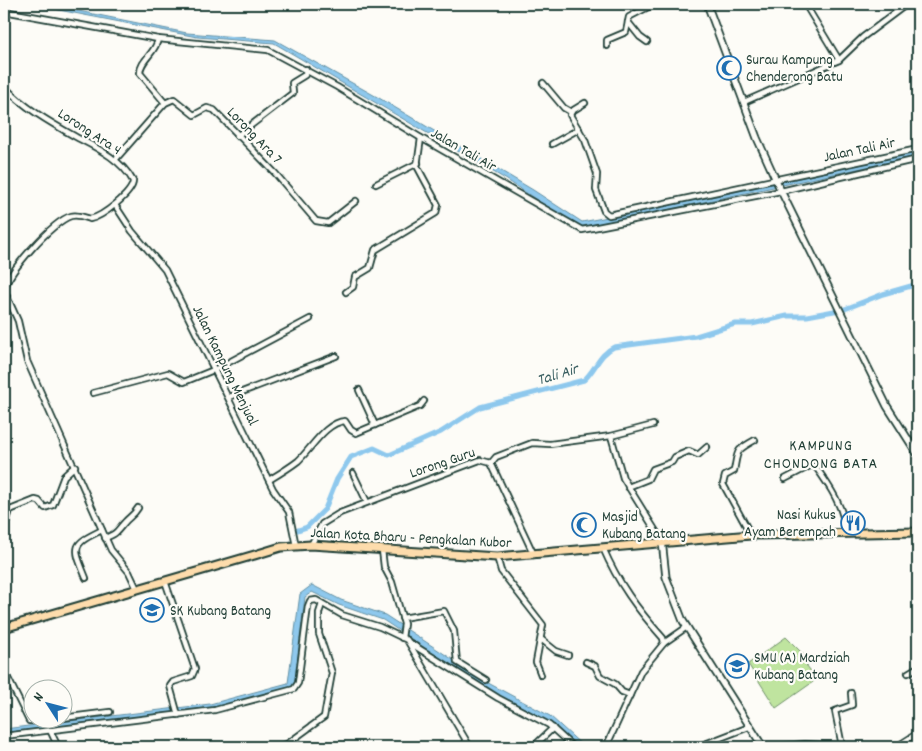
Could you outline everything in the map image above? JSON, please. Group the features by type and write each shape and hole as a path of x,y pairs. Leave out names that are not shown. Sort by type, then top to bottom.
{"main road":[{"name":"Jalan Kota Bharu - Pengkalan Kubor","path":"4,628 281,547 311,545 497,556 534,555 662,541 751,536 918,532"}],"street":[{"path":"607,46 607,40 626,32 632,14 654,4"},
{"path":"707,4 780,190 894,420 918,455"},
{"path":"805,4 839,60"},
{"path":"744,102 839,60 863,37 907,4"},
{"name":"Jalan Tali Air","path":"4,10 158,39 268,50 306,69 421,138 582,230 780,190 918,159"},
{"path":"628,22 640,37 648,42"},
{"path":"115,160 165,103 140,73 142,64 157,46 158,39"},
{"path":"237,136 293,93 292,83 306,75 306,69"},
{"path":"543,83 564,108 571,112"},
{"name":"Lorong Ara 4","path":"4,86 14,96 115,160 133,181 131,188 115,205 93,219 76,215 62,220 51,229 12,273 4,290"},
{"name":"Lorong Ara 7","path":"165,103 174,99 194,115 207,108 212,108 275,174 316,221 331,221 356,201"},
{"path":"571,112 585,103"},
{"path":"552,144 579,129 571,117 571,112"},
{"name":"Jalan Tali Air","path":"579,129 597,174 596,190 604,210 609,215 918,149"},
{"path":"346,292 352,287 355,277 371,266 375,250 436,213 438,205 418,171 421,138"},
{"path":"376,184 418,162"},
{"name":"Jalan Kampung Menjual","path":"115,205 132,231 165,270 216,369 269,480 289,512 296,546"},
{"path":"4,290 18,321 27,361 102,530 116,559 129,572 137,589"},
{"path":"93,393 168,373 184,382 216,369 310,318"},
{"path":"230,398 336,356"},
{"path":"359,390 375,425"},
{"path":"269,480 296,462 329,428 342,420 356,433 420,406 424,400"},
{"name":"Lorong Guru","path":"311,545 318,530 327,519 480,460 491,463 496,457 532,443 550,444 611,436 653,425"},
{"path":"611,436 620,470 628,487 662,541 666,577 687,627 763,747"},
{"path":"751,536 723,484 725,476 734,471 735,457 740,449 755,440"},
{"path":"628,487 648,479 653,469 672,462 675,457 689,451 698,455 707,447"},
{"path":"491,463 534,555"},
{"path":"4,523 10,510 34,500 39,501 45,508 53,505 64,476 75,466"},
{"path":"785,479 810,466 815,466 833,494 845,522 845,533"},
{"path":"353,473 367,502"},
{"path":"106,538 118,533 138,508"},
{"path":"86,578 76,552 78,545 83,539 102,530"},
{"path":"603,548 617,580 627,590 641,614 663,638 664,643"},
{"path":"382,550 384,567 392,582 404,626 402,636"},
{"path":"497,556 501,571 542,623 536,664 541,675"},
{"path":"165,581 195,669 192,676 171,683 170,688 178,714"},
{"path":"4,736 230,707 294,689 298,683 308,606 312,600 342,615 402,636 409,643 498,698 553,728 573,747"},
{"path":"278,747 287,744 324,717 332,673 319,634 319,613 322,604"},
{"path":"402,618 444,611 454,631 457,662 486,680"},
{"path":"606,747 641,672 664,643 687,627"},
{"path":"541,639 556,650 568,655"},
{"path":"409,643 470,747"},
{"path":"586,662 595,666 600,676 615,684 622,692 630,695"},
{"path":"908,673 918,667"},
{"path":"4,670 22,707"},
{"path":"842,746 835,711 852,704 851,693"},
{"path":"72,717 110,712"},
{"path":"697,747 749,727"},
{"path":"533,747 553,728"},
{"path":"50,730 58,747"},
{"path":"896,747 918,733"},
{"path":"774,747 804,744 860,747"}],"green space":[{"path":"786,637 804,655 803,661 814,675 813,682 776,708 748,664"}],"water":[{"path":"28,4 44,4 187,33 275,40 379,98 533,190 582,222 721,195 918,152 918,156 605,223 581,226 562,217 507,180 274,43 197,37"},
{"path":"312,585 341,600 385,615 490,684 550,716 584,747 577,747 550,723 482,686 383,620 339,605 312,592 305,597 294,687 217,707 72,725 72,721 210,704 288,683 300,594"},
{"path":"22,727 45,728 4,733 4,729"}],"waterway":[{"name":"Tali Air","path":"298,530 307,527 325,509 337,479 351,457 374,448 389,455 441,432 480,407 584,380 601,358 614,347 696,336 735,324 752,324 787,316 807,316 845,309 883,294 918,284"}],"place":[{"name":"Surau Kampung Chenderong Batu","path":"729,68"},
{"name":"Nasi Kukus Ayam Berempah","path":"853,523"},
{"name":"Masjid Kubang Batang","path":"584,525"},
{"name":"SK Kubang Batang","path":"152,610"},
{"name":"SMU (A) Mardziah Kubang Batang","path":"737,666"}],"district":[{"name":"KAMPUNG CHONDONG BATA","path":"821,453"}]}
